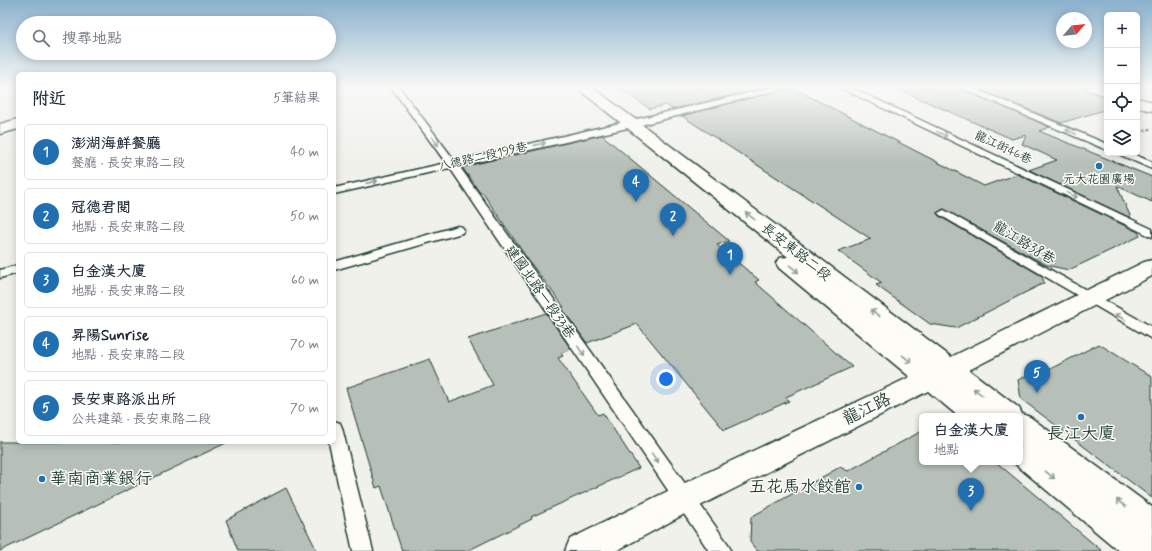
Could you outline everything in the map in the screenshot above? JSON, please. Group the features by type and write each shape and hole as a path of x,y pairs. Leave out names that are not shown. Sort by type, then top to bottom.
{"street":[{"name":"長安東路二段","path":"605,113 625,126 939,373 1004,413"},
{"name":"長安東路二段","path":"611,113 625,126"},
{"path":"0,129 16,125"},
{"name":"龍江路","path":"582,551 683,499 1152,267"},
{"name":"長安東路二段","path":"939,373 974,413"},
{"path":"1023,427 1152,526"},
{"path":"1023,452 1145,551"}],"lane":[{"name":"建國北路一段33巷","path":"414,113 452,164 683,499 721,551"},
{"name":"八德路二段199巷","path":"336,191 680,113"},
{"name":"龍江街46巷","path":"897,113 1152,233"},
{"path":"1025,113 1104,146"},
{"path":"1128,156 1152,166"},
{"name":"龍江路38巷","path":"944,213 1089,299 1152,334"},
{"path":"336,265 458,230"},
{"path":"0,274 16,270"},
{"path":"336,436 363,551"}],"path":[{"path":"1140,133 1152,128"}],"building":[{"path":"694,113 841,113 984,186 1017,174 1138,232 1140,236 1069,270 1046,265 943,209 937,213 939,216 1042,276 1044,283 956,328 930,324 876,285 882,283 838,251 871,239 682,116"},
{"path":"952,113 1017,113 1050,127 1039,131 1152,177 1152,202 1117,186 1131,218 1029,170 1057,160 1022,144 1026,135 1012,139"},
{"path":"1036,113 1095,113 1061,123"},
{"path":"602,135 729,241 717,245 759,280 755,282 852,367 786,397 789,401 724,430 637,324 587,343 561,307 564,307 529,261 482,192 480,193 462,167"},
{"path":"546,313 571,349 561,353 563,356 558,358 598,415 603,413 639,468 531,517 532,519 467,551 402,551 381,486 376,488 346,388 430,359 449,402 493,385 468,339"},
{"path":"1099,344 1152,377 1152,498 1021,399 1018,380 1043,367 1048,370"},
{"path":"919,433 919,465 1000,465 1102,551 757,551 750,542 751,517 840,467 848,471"},
{"path":"0,442 16,442 16,444 224,444 0,551"},
{"path":"286,488 317,551 238,551 226,520"}],"place":[{"name":"元大花園廣場","path":"1099,166"},
{"name":"昇陽Sunrise","path":"636,202"},
{"name":"冠德君閱","path":"673,236"},
{"name":"澎湖海鮮餐廳","path":"730,275"},
{"name":"長安東路派出所","path":"1037,393"},
{"name":"長江大廈","path":"1081,417"},
{"name":"華南商業銀行","path":"42,479"},
{"name":"五花馬水餃館","path":"859,487"},
{"name":"白金漢大廈","path":"971,511"}]}
